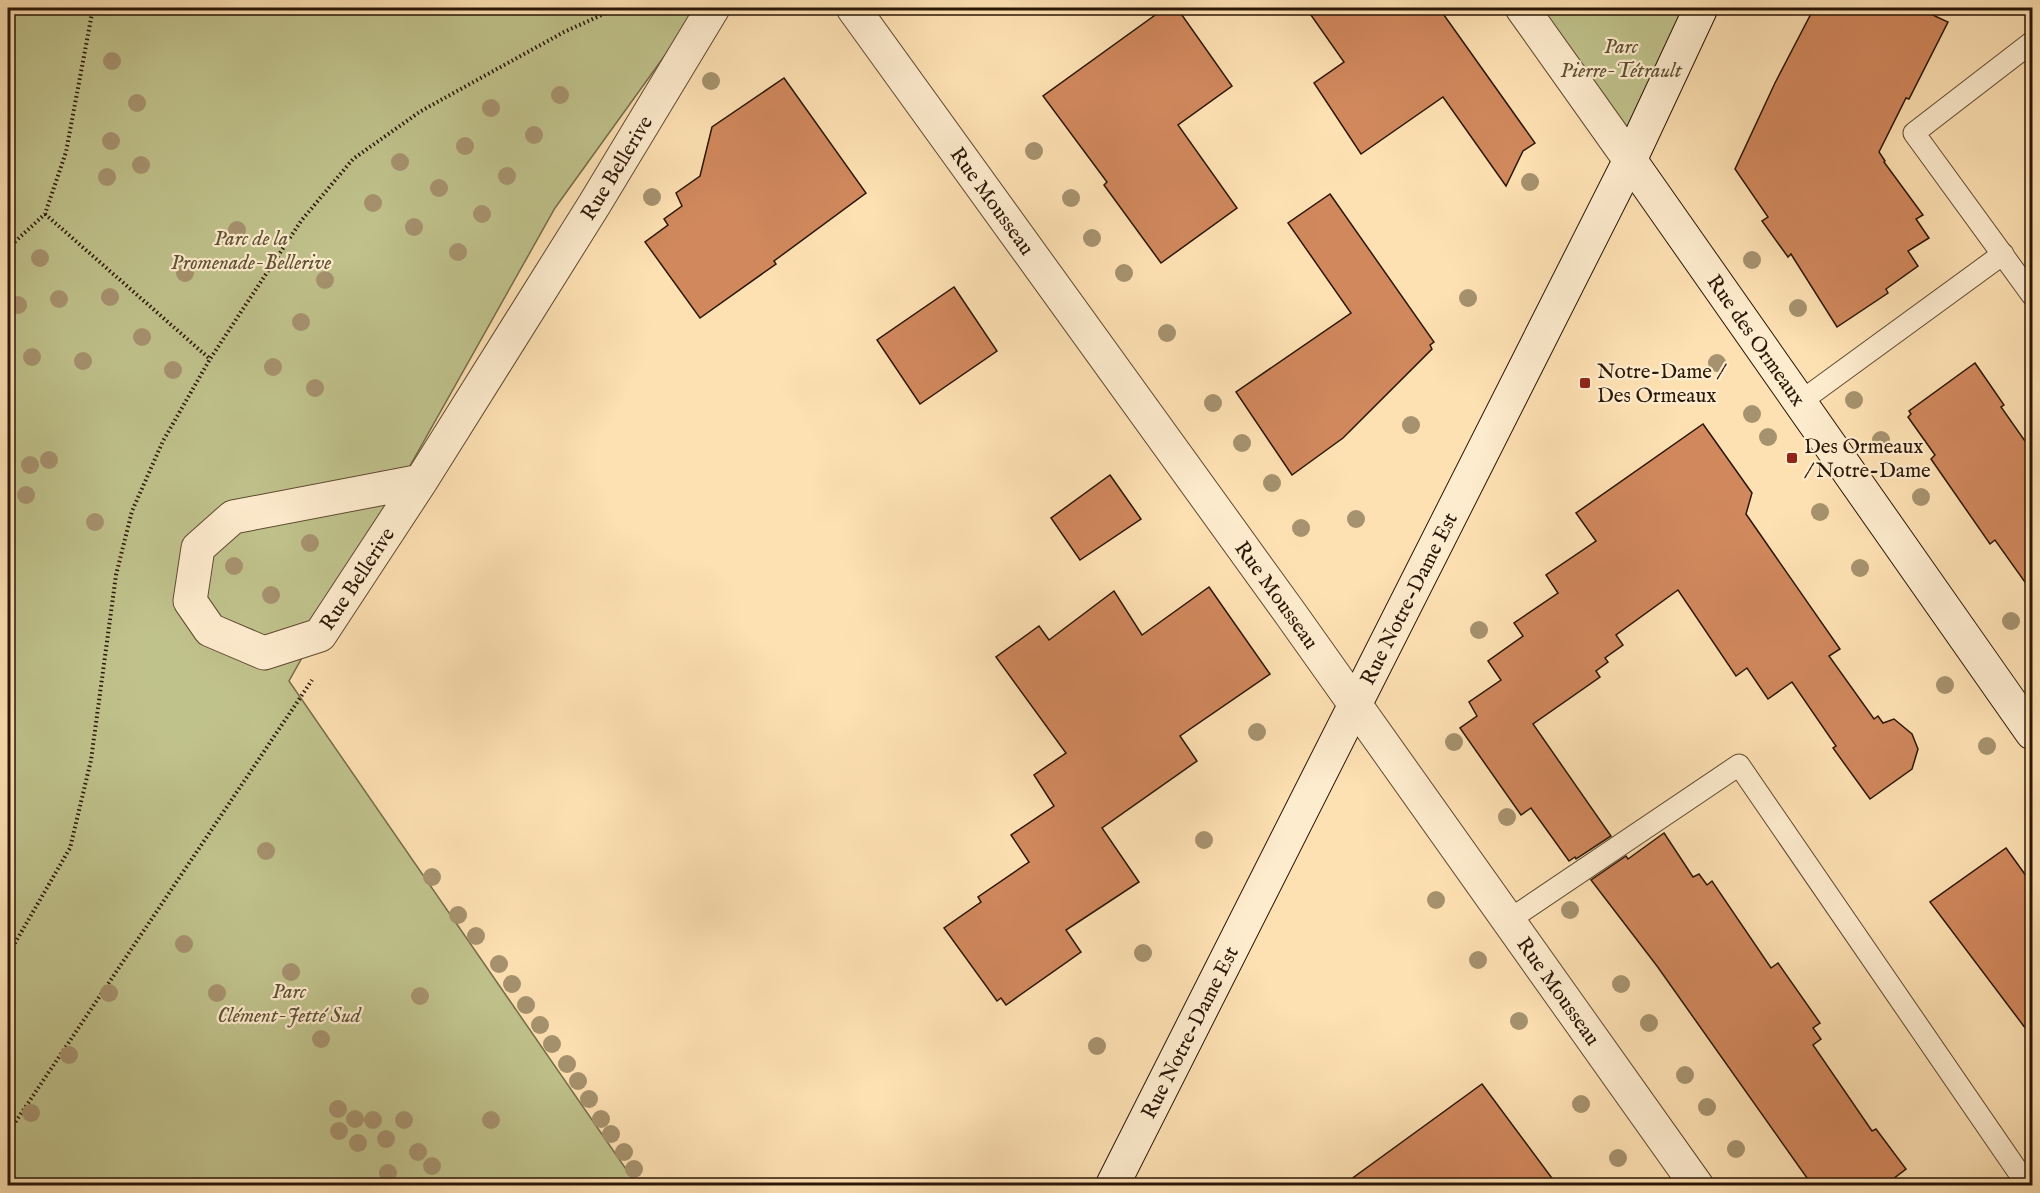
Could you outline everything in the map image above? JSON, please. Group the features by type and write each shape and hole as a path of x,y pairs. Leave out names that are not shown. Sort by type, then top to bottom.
{"street":[{"name":"Rue Bellerive","path":"421,481 233,517 198,548 190,602 210,630 264,653 320,635 421,481 594,205 713,8"},
{"name":"Rue Mousseau","path":"853,8 1284,603 1697,1185"},
{"name":"Rue des Ormeaux","path":"1522,8 2032,733"},
{"name":"Rue Notre-Dame Est","path":"1112,1185 1630,160 1701,8"}],"lane":[{"path":"2032,42 1914,133 2032,295"},
{"path":"1800,402 2003,254"},
{"path":"1509,920 1739,765 2028,1185"}],"path":[{"path":"8,248 45,214 66,152 93,8"},
{"path":"8,954 70,848 91,760 116,574 132,511 163,441 210,359 301,221 353,159 420,111 564,32 617,8"},
{"path":"45,214 210,359"},
{"path":"8,1133 323,663 320,635"}],"green space":[{"name":"Parc de la Promenade-Bellerive","path":"8,8 699,8 555,208 289,681 637,1185 8,1185"},
{"name":"Parc Pierre-Tétrault","path":"1522,8 1702,8 1630,160"}],"building":[{"path":"1165,8 1177,8 1232,86 1178,125 1237,208 1161,263 1104,185 1107,182 1043,96"},
{"path":"1306,8 1439,8 1535,143 1523,151 1506,186 1443,97 1361,154 1314,83 1344,62"},
{"path":"1814,8 1918,8 1948,22 1879,152 1923,215 1916,219 1929,238 1908,251 1918,266 1886,289 1888,293 1837,327 1791,254 1788,257 1762,221 1768,217 1735,169 1775,83"},
{"path":"784,78 866,193 774,261 776,264 700,318 645,242 668,225 664,219 682,206 676,193 700,176 712,127"},
{"path":"1330,194 1434,342 1430,345 1432,349 1343,438 1292,475 1236,392 1351,313 1288,223"},
{"path":"954,287 997,351 920,404 877,340"},
{"path":"1975,363 2004,405 2001,407 2032,451 2032,592 1995,540 1990,544 1931,459 1935,455 1908,417 1911,414 1909,411"},
{"path":"1703,424 1752,493 1746,514 1840,649 1829,656 1874,719 1878,716 1883,723 1894,719 1912,734 1918,749 1912,769 1870,799 1833,748 1836,746 1792,682 1768,699 1747,668 1736,676 1678,590 1616,635 1623,645 1605,658 1608,662 1596,671 1600,677 1533,724 1611,836 1576,859 1575,857 1569,861 1531,808 1521,815 1460,728 1477,716 1469,702 1501,680 1488,661 1523,636 1514,623 1558,593 1546,575 1596,541 1576,513"},
{"path":"1110,475 1141,519 1080,560 1051,518"},
{"path":"1209,587 1270,674 1180,736 1197,761 1102,828 1139,882 1066,930 1081,952 1006,1005 1001,998 997,1001 944,928 981,902 978,897 1029,862 1011,835 1054,806 1034,775 1066,753 996,657 1039,626 1049,640 1114,591 1142,635"},
{"path":"1664,833 1693,877 1699,874 1707,885 1712,881 1771,968 1778,963 1820,1023 1813,1028 1821,1039 1813,1045 1872,1131 1876,1129 1906,1169 1885,1185 1812,1185 1657,966 1591,880 1626,856 1628,859"},
{"path":"2006,848 2032,884 2032,1037 1930,902"},
{"path":"1482,1084 1557,1185 1343,1185"}],"place":[{"name":"Notre-Dame / Des Ormeaux","path":"1585,383"},
{"name":"Des Ormeaux / Notre-Dame","path":"1792,458"}],"park label":[{"name":"Parc Clément-Jetté Sud","path":"289,1003"}]}
